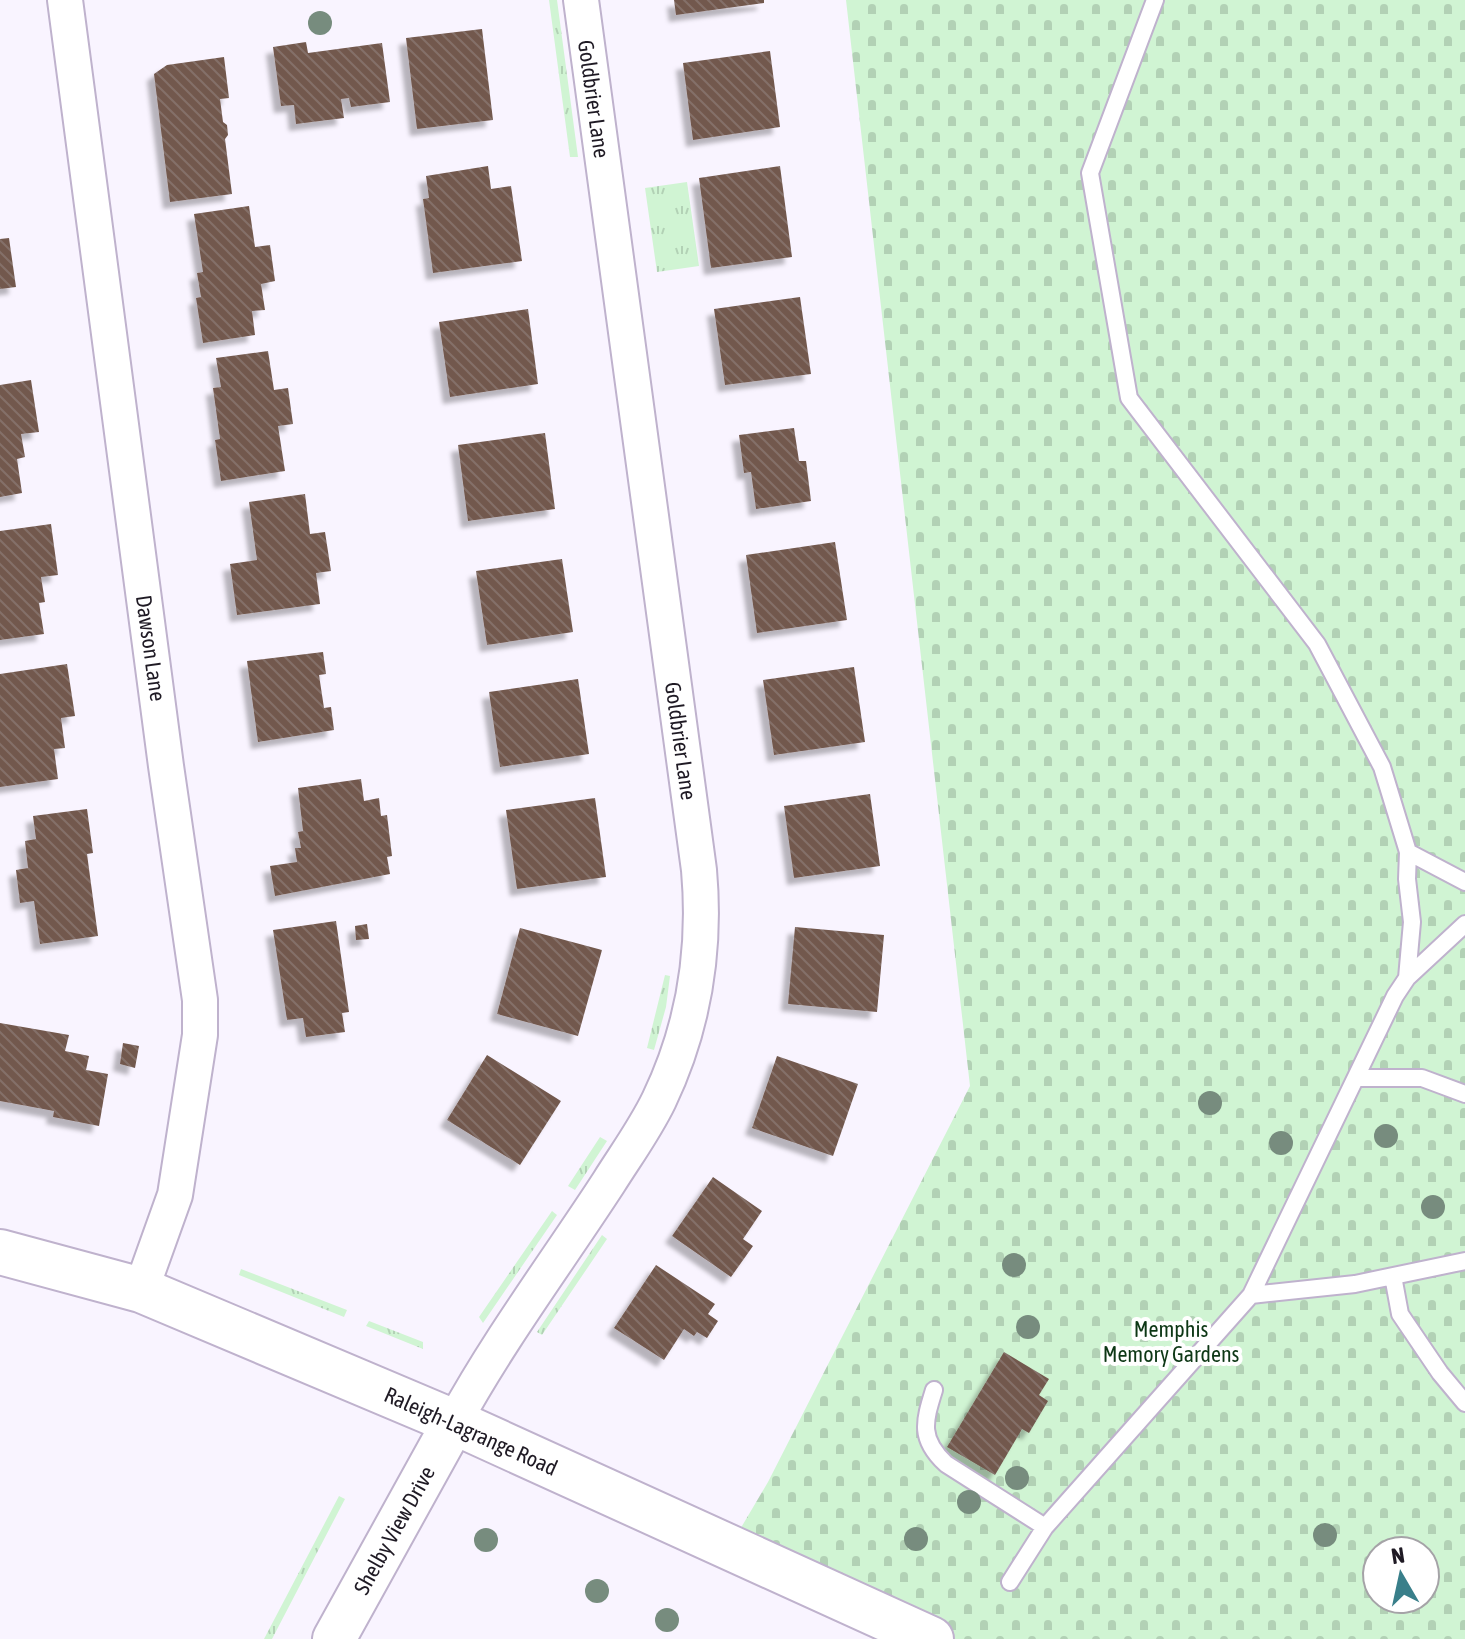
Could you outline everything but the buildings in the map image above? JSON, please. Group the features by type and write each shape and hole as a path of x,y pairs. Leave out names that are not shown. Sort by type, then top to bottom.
{"main road":[{"name":"Raleigh-Lagrange Road","path":"0,1252 141,1290 454,1422 931,1639"}],"street":[{"name":"Dawson Lane","path":"65,0 200,1000 199,1048 175,1195 141,1290"},
{"name":"Goldbrier Lane","path":"454,1422 490,1360 651,1115 673,1066 688,1020 701,943 699,870 581,0"},
{"name":"Shelby View Drive","path":"334,1639 454,1422"}],"lane":[{"path":"1155,3 1090,173 1129,398 1317,644 1382,767 1408,852 1407,879 1412,922 1407,978"},
{"path":"1408,852 1465,882"},
{"path":"1010,1582 1045,1527 1251,1295 1395,996 1407,978 1465,924"},
{"path":"1357,1078 1422,1078 1465,1094"},
{"path":"1251,1295 1355,1284 1465,1261"},
{"path":"1393,1276 1400,1314 1440,1373 1465,1403"},
{"path":"934,1390 925,1421 934,1453 946,1464 1045,1527"}],"green space":[{"path":"549,0 557,0 578,157 570,157"},
{"name":"Memphis Memory Gardens","path":"846,0 1465,0 1465,1639 931,1639 729,1548 768,1482 970,1086"},
{"path":"687,182 699,266 657,272 645,188"},
{"path":"665,975 670,976 666,1007 654,1050 647,1048"},
{"path":"600,1137 607,1141 575,1190 568,1186"},
{"path":"552,1211 557,1215 483,1323 479,1317"},
{"path":"602,1235 607,1239 542,1335 537,1332"},
{"path":"241,1269 347,1310 344,1317 239,1275"},
{"path":"369,1321 423,1342 423,1349 366,1326"},
{"path":"339,1496 345,1499 272,1639 264,1639"}]}
